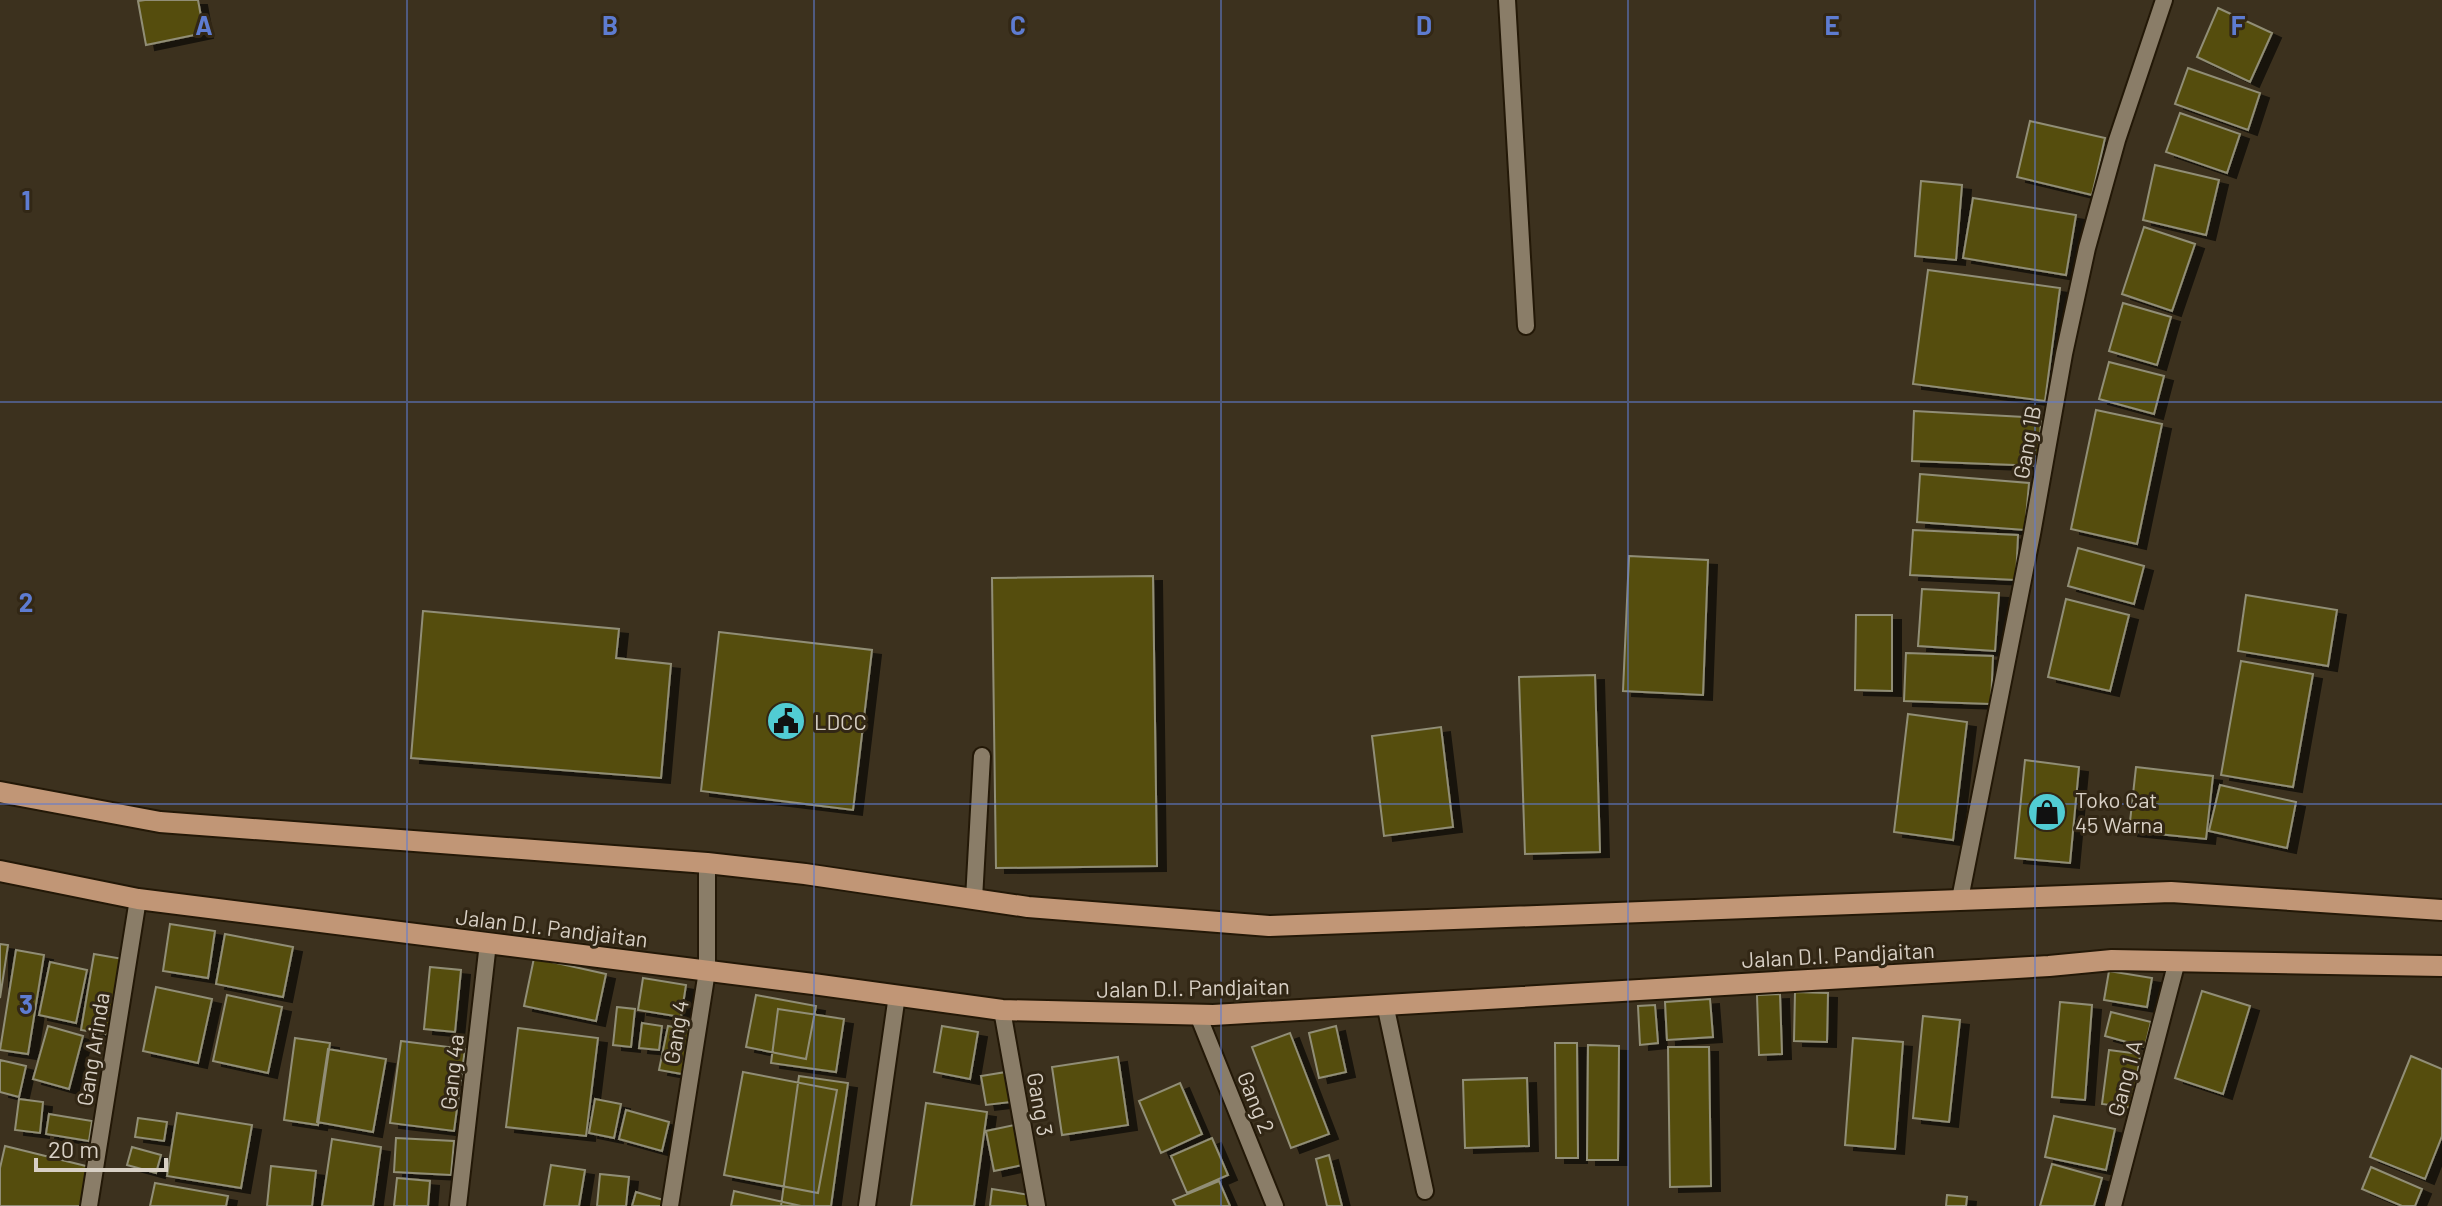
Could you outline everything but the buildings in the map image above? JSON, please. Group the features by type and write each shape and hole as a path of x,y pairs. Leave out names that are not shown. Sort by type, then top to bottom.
{"main road":[{"path":"0,792 160,822 707,863 805,874 1028,907 1269,926 2171,892 2442,910"},
{"name":"Jalan D.I. Pandjaitan","path":"0,871 138,899 1002,1010 1198,1015 2112,960 2442,966"}],"street":[{"path":"1507,0 1526,326"},
{"name":"Gang 1B","path":"1960,899 2083,263 2117,140 2164,0"},
{"path":"974,899 982,756"},
{"name":"Gang 4","path":"670,1206 707,971 707,863"},
{"name":"Gang Arinda","path":"89,1206 138,899"},
{"name":"Gang 4a","path":"458,1206 488,943"},
{"name":"Gang 1 A","path":"2113,1206 2177,961"},
{"path":"867,1206 897,995"},
{"path":"1385,1004 1425,1191"},
{"name":"Gang 3","path":"1002,1010 1037,1206"},
{"name":"Gang 2","path":"1198,1015 1275,1206"}],"place":[{"name":"LDCC","path":"786,721"},
{"name":"Toko Cat 45 Warna","path":"2047,812"}]}
